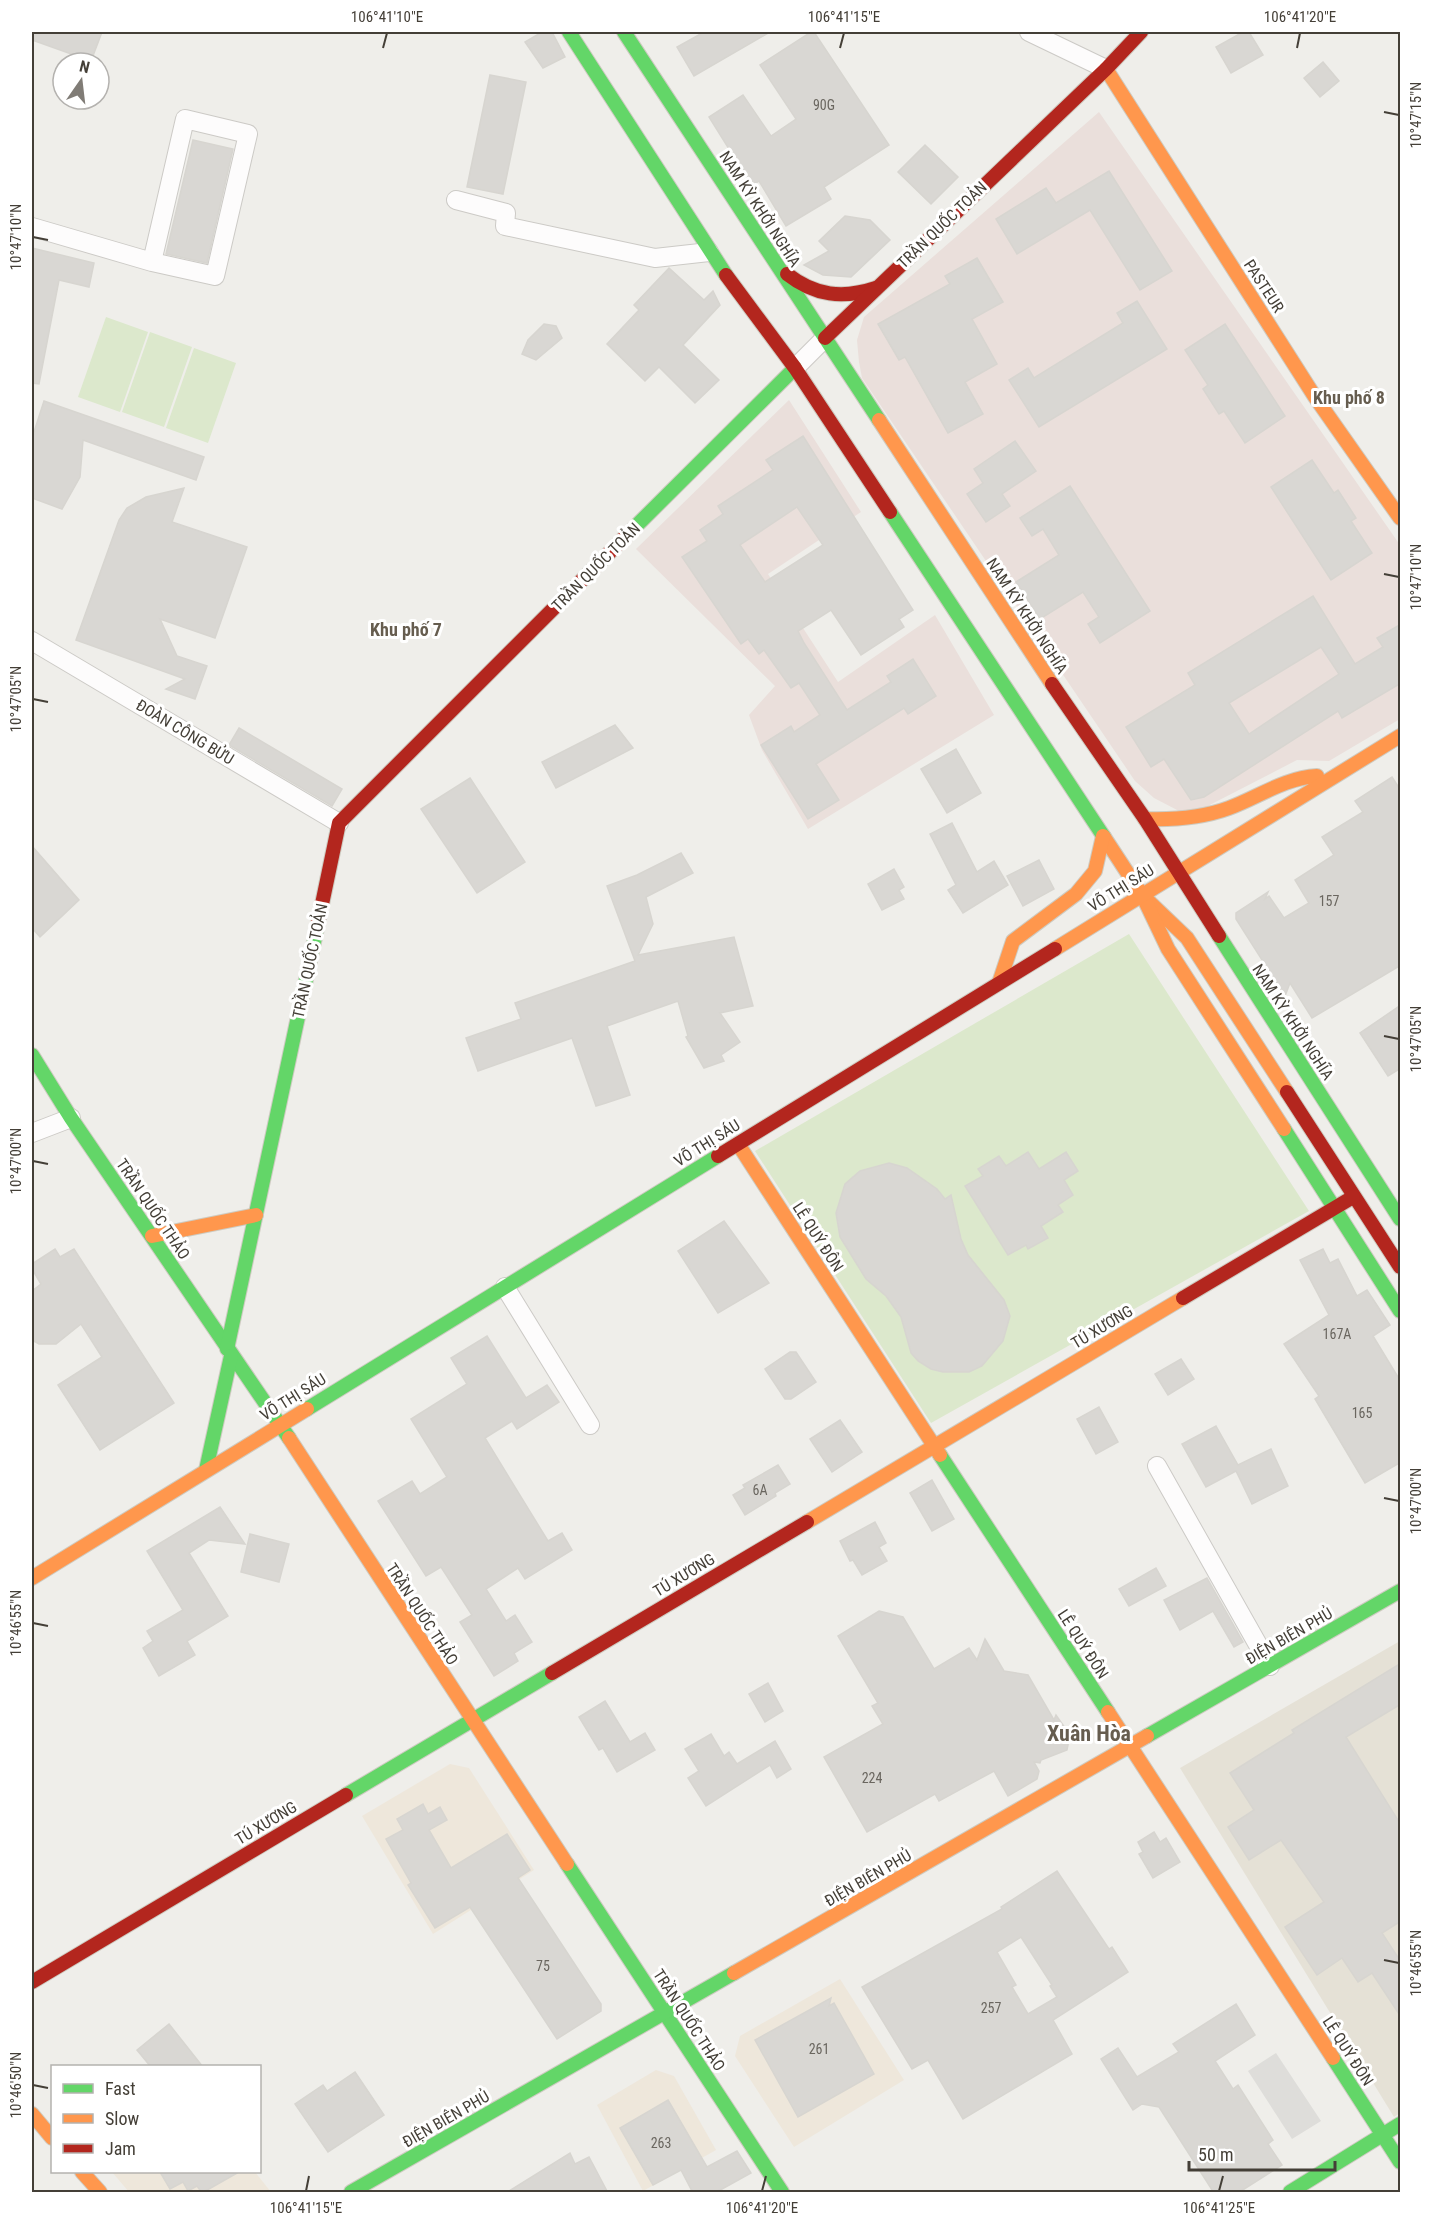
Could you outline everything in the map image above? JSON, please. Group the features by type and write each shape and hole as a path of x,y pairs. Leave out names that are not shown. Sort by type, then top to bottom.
{"main road":[{"path":"569,32 710,252 795,368 1142,895 1168,949 1401,1311"},
{"name":"NAM KỲ KHỞI NGHĨA","path":"624,32 1081,728 1145,819 1401,1219"},
{"name":"TRẦN QUỐC TOẢN","path":"825,338 1106,69 1141,32"},
{"name":"PASTEUR","path":"1106,69 1315,397 1401,518"},
{"path":"780,268 812,291 827,295 858,295 876,288"},
{"name":"TRẦN QUỐC TOẢN","path":"206,1470 256,1215 339,823 795,368"},
{"name":"VÕ THỊ SÁU","path":"32,1578 1401,736"},
{"path":"1145,819 1180,821 1229,807 1310,776 1335,776"},
{"path":"999,983 1013,941 1076,894 1095,871 1103,836"},
{"path":"1142,895 1187,938 1353,1197 1401,1267"},
{"name":"TRẦN QUỐC THẢO","path":"32,1055 71,1118 280,1425 782,2193"},
{"name":"LÊ QUÝ ĐÔN","path":"738,1144 1401,2162"},
{"name":"TÚ XƯƠNG","path":"32,1982 1353,1197"},
{"path":"152,1236 256,1215"},
{"name":"ĐIỆN BIÊN PHỦ","path":"351,2193 1401,1591"},
{"path":"32,2114 51,2137"},
{"path":"1290,2193 1401,2124"},
{"path":"83,2173 100,2193"}],"street":[{"path":"1029,32 1106,69"},
{"path":"32,227 152,262 215,276 248,134 185,119 152,262"},
{"path":"456,200 506,213 505,226 655,258 710,252"},
{"name":"TRẦN QUỐC TOẢN","path":"795,368 825,338"},
{"name":"ĐOÀN CÔNG BỬU","path":"32,640 339,823"},
{"path":"32,1133 71,1118"},
{"path":"505,1287 590,1425"},
{"path":"1157,1466 1270,1666"}],"shaded area":[{"path":"1099,112 1400,545 1400,719 1329,761 1297,760 1198,811 1179,811 1154,798 1135,781 862,378 859,362 857,340 864,317"},
{"path":"789,400 861,512 768,574 838,682 935,615 994,715 808,829 762,750 749,715 775,686 636,549"},
{"path":"1400,1641 1400,2113 1394,2117 1180,1768"},
{"path":"450,1764 469,1768 534,1870 433,1934 362,1816"},
{"path":"840,1979 904,2080 794,2147 735,2056 740,2036"},
{"path":"1276,2053 1321,2121 1292,2139 1248,2071"},
{"path":"656,2070 674,2076 716,2150 643,2191 597,2105"},
{"path":"113,2173 256,2173 271,2192 129,2192"}],"green space":[{"path":"106,317 148,332 120,412 78,397"},
{"path":"150,332 192,347 164,427 122,412"},
{"path":"194,348 236,363 208,443 166,428"},
{"path":"1129,934 1309,1211 931,1423 755,1151"}],"building":[{"path":"32,32 102,32 95,51 63,51 32,40"},
{"path":"542,32 552,32 565,57 543,68 525,42"},
{"path":"704,32 770,32 694,76 677,47"},
{"path":"814,32 889,145 824,187 831,199 786,226 759,181 752,186 709,117 743,95 771,136 796,119 760,65"},
{"path":"1243,32 1249,32 1263,55 1231,73 1216,47"},
{"path":"1323,62 1339,81 1320,97 1304,78"},
{"path":"490,75 526,82 503,194 467,187"},
{"path":"193,140 233,149 207,263 166,254"},
{"path":"925,145 958,177 931,204 898,172"},
{"path":"1109,171 1172,271 1140,290 1090,210 1017,254 996,219 1046,188 1056,203"},
{"path":"845,216 870,220 890,240 851,277 823,275 804,265 829,251 819,241"},
{"path":"32,248 94,263 89,287 59,280 39,384 32,383"},
{"path":"977,258 1003,302 972,319 997,364 965,382 983,414 948,433 905,357 899,360 878,324 950,284 945,276"},
{"path":"669,268 704,300 713,291 720,305 683,345 719,380 695,403 659,367 645,381 607,344 639,310 634,305"},
{"path":"1137,301 1167,349 1039,427 1009,380 1028,368 1034,378 1123,323 1117,313"},
{"path":"544,324 556,326 562,338 536,360 522,354 528,340"},
{"path":"1225,324 1285,416 1245,443 1224,411 1219,414 1203,389 1208,385 1185,350"},
{"path":"44,401 204,457 196,480 83,440 80,477 62,509 32,498 32,438"},
{"path":"803,436 913,610 899,619 904,627 861,655 831,610 798,631 847,710 891,682 887,676 913,659 936,696 908,714 904,708 816,764 839,800 808,819 761,745 791,726 794,732 820,715 799,683 791,688 764,650 759,654 748,639 741,644 682,557 707,541 700,530 723,514 718,506 773,470 766,460","holes":["797,507 823,545 765,582 740,545"]},
{"path":"1015,441 1036,471 1002,494 1010,506 986,522 967,494 983,483 974,469"},
{"path":"1312,460 1334,493 1338,490 1356,518 1351,521 1372,553 1331,580 1271,487"},
{"path":"1070,486 1150,611 1100,643 1088,624 1099,617 1083,592 1040,619 1016,582 1059,555 1043,529 1032,536 1020,518"},
{"path":"184,488 172,522 247,547 215,638 160,619 177,656 207,666 195,699 166,689 185,679 76,640 119,520 127,508 146,497"},
{"path":"1313,596 1355,664 1383,647 1377,638 1401,624 1401,683 1342,718 1338,711 1204,797 1191,800 1164,759 1151,767 1126,727 1195,685 1188,673","holes":["1321,647 1339,674 1249,734 1229,703"]},
{"path":"615,725 633,748 556,788 542,762"},
{"path":"239,728 342,789 332,806 229,745"},
{"path":"956,749 981,793 947,813 921,769"},
{"path":"1392,777 1401,791 1401,965 1312,1018 1290,983 1285,996 1236,919 1236,913 1268,892 1265,899 1269,896 1284,918 1309,903 1295,880 1334,855 1322,837 1363,812 1355,801"},
{"path":"470,778 525,862 477,893 421,809"},
{"path":"952,823 977,872 994,861 1008,885 963,913 948,890 956,885 930,834"},
{"path":"32,846 79,900 40,937 32,928"},
{"path":"681,853 693,873 646,897 653,924 638,955 734,937 753,1006 720,1013 740,1042 721,1055 724,1061 704,1068 686,1037 688,1036 678,1001 607,1026 630,1095 596,1106 572,1038 478,1071 466,1038 521,1019 515,1003 635,961 607,886 637,875"},
{"path":"1039,860 1054,889 1023,906 1007,876"},
{"path":"894,869 904,887 899,890 904,899 882,910 868,884"},
{"path":"1401,1005 1401,1068 1388,1076 1360,1033"},
{"path":"1028,1152 1039,1169 1066,1152 1078,1171 1064,1180 1073,1195 1058,1205 1063,1212 1041,1226 1048,1238 1028,1249 1026,1245 1008,1255 965,1186 983,1176 978,1169 999,1156 1006,1166"},
{"path":"889,1163 907,1168 937,1189 945,1199 951,1195 961,1239 968,1255 1004,1300 1010,1316 1003,1341 982,1366 969,1372 943,1372 931,1369 918,1361 911,1353 901,1317 886,1296 866,1279 840,1237 836,1213 845,1184 860,1171"},
{"path":"724,1221 769,1283 718,1313 678,1251"},
{"path":"55,1249 60,1257 74,1249 174,1403 100,1450 58,1385 102,1357 81,1324 56,1344 39,1344 32,1340 32,1291 41,1284 32,1269 32,1264"},
{"path":"1323,1249 1330,1263 1338,1259 1357,1296 1367,1290 1390,1325 1373,1336 1401,1382 1401,1462 1365,1483 1315,1399 1319,1396 1284,1344 1329,1315 1300,1260"},
{"path":"487,1336 526,1398 547,1385 559,1402 517,1429 512,1421 485,1438 548,1541 562,1533 572,1550 525,1579 518,1568 486,1589 506,1621 515,1615 532,1642 514,1653 518,1661 494,1676 460,1622 472,1615 441,1567 426,1576 378,1501 412,1481 420,1494 447,1477 411,1419 467,1384 451,1358"},
{"path":"790,1352 796,1352 816,1382 791,1399 785,1399 765,1369"},
{"path":"1181,1359 1194,1379 1168,1395 1155,1374"},
{"path":"1099,1407 1118,1442 1096,1454 1077,1419"},
{"path":"840,1420 862,1452 832,1472 810,1439"},
{"path":"1216,1426 1238,1465 1271,1449 1288,1486 1252,1504 1236,1471 1206,1487 1182,1444"},
{"path":"778,1465 790,1484 775,1493 776,1496 745,1515 733,1495 745,1488 743,1485"},
{"path":"932,1480 954,1519 932,1531 910,1493"},
{"path":"220,1507 245,1544 209,1540 189,1553 228,1616 187,1641 195,1655 159,1676 143,1648 153,1641 147,1631 183,1610 147,1551"},
{"path":"875,1522 886,1543 879,1547 887,1561 862,1575 853,1560 850,1561 840,1541"},
{"path":"250,1534 289,1544 279,1582 241,1572"},
{"path":"1156,1568 1166,1586 1129,1606 1119,1589"},
{"path":"1207,1578 1243,1642 1234,1647 1213,1611 1180,1630 1164,1600"},
{"path":"879,1611 903,1617 934,1669 969,1648 977,1660 985,1639 1004,1671 1028,1675 1054,1720 1056,1715 1070,1735 1067,1750 1041,1760 1040,1763 1034,1762 1039,1771 1037,1779 1008,1796 994,1771 939,1801 935,1794 867,1832 824,1757 883,1724 872,1706 878,1703 838,1636"},
{"path":"1401,1663 1401,1704 1346,1737 1401,1825 1401,1921 1382,1933 1401,1962 1401,2017 1372,1973 1358,1982 1342,1958 1317,1975 1285,1927 1324,1902 1281,1840 1249,1860 1228,1827 1254,1810 1230,1773 1294,1733 1292,1730"},
{"path":"768,1683 783,1711 765,1722 749,1694"},
{"path":"605,1701 630,1742 645,1733 655,1750 617,1772 603,1748 599,1750 579,1717"},
{"path":"711,1734 724,1756 729,1752 737,1764 775,1741 791,1769 777,1778 770,1765 706,1806 688,1778 699,1771 685,1749"},
{"path":"423,1804 428,1814 440,1807 447,1820 429,1830 451,1868 507,1834 530,1870 518,1878 601,2004 601,2011 557,2039 470,1907 435,1928 408,1885 411,1883 386,1839 403,1830 397,1819"},
{"path":"1154,1832 1160,1842 1166,1838 1180,1862 1153,1878 1139,1854 1143,1852 1138,1842"},
{"path":"1057,1871 1109,1949 1112,1947 1128,1972 1053,2020 1072,2054 963,2119 928,2060 912,2069 862,1987 1002,1909 1001,1907","holes":["1021,1937 1052,1985 1050,1986 1057,1997 1028,2014 1012,1987 1016,1985 997,1952"]},
{"path":"831,1998 829,2006 834,2003 874,2074 798,2117 755,2040"},
{"path":"1236,2004 1255,2035 1215,2061 1233,2089 1238,2085 1273,2140 1268,2144 1282,2165 1238,2193 1214,2193 1159,2107 1142,2104 1133,2110 1101,2059 1118,2048 1137,2077 1179,2052 1173,2044"},
{"path":"169,2024 201,2065 149,2065 137,2050"},
{"path":"355,2072 384,2115 328,2152 295,2104 323,2085 327,2091"},
{"path":"668,2100 707,2167 737,2151 751,2173 715,2193 693,2193 681,2170 653,2185 620,2128"},
{"path":"570,2153 575,2164 589,2157 608,2193 506,2193"},
{"path":"161,2173 237,2173 202,2193 197,2186 188,2191 183,2182 170,2189"}],"traffic: fast":[{"path":"569,32 726,275"},
{"path":"624,32 879,420"},
{"path":"626,536 795,368"},
{"path":"890,512 1104,837"},
{"path":"227,1349 317,928"},
{"path":"1219,936 1400,1219"},
{"path":"32,1055 71,1118 289,1438"},
{"path":"1284,1129 1400,1311"},
{"path":"307,1409 718,1156"},
{"path":"206,1470 231,1356"},
{"path":"940,1455 1108,1712"},
{"path":"1147,1736 1400,1591"},
{"path":"346,1795 552,1673"},
{"path":"567,1864 782,2192"},
{"path":"351,2192 734,1973"},
{"path":"1333,2058 1400,2162"},
{"path":"1290,2192 1400,2124"}],"traffic: slow":[{"path":"1106,69 1315,397 1400,518"},
{"path":"879,420 1052,684"},
{"path":"1055,949 1400,736"},
{"path":"1145,819 1177,819 1209,814 1240,804 1294,780 1317,776"},
{"path":"999,983 1013,941 1076,894 1095,871 1103,836"},
{"path":"1104,837 1142,895 1187,938 1287,1092"},
{"path":"1146,903 1168,949 1284,1129"},
{"path":"738,1144 940,1455"},
{"path":"152,1236 256,1215"},
{"path":"807,1522 1183,1298"},
{"path":"32,1578 307,1409"},
{"path":"289,1438 567,1864"},
{"path":"1108,1712 1333,2058"},
{"path":"734,1973 1147,1736"},
{"path":"32,2114 51,2137"},
{"path":"83,2173 100,2192"}],"traffic: jam":[{"path":"825,338 1106,69 1141,32"},
{"path":"787,274 808,287 830,293 852,294 876,288"},
{"path":"726,275 795,368 890,512"},
{"path":"317,928 339,823 626,536"},
{"path":"1052,684 1145,819 1219,936"},
{"path":"718,1156 1055,949"},
{"path":"1287,1092 1400,1267"},
{"path":"1183,1298 1353,1197"},
{"path":"552,1673 807,1522"},
{"path":"32,1982 346,1795"}],"district":[{"name":"Khu phố 8","path":"1349,397"},
{"name":"Khu phố 7","path":"406,629"},
{"name":"Xuân Hòa","path":"1089,1733"}]}
